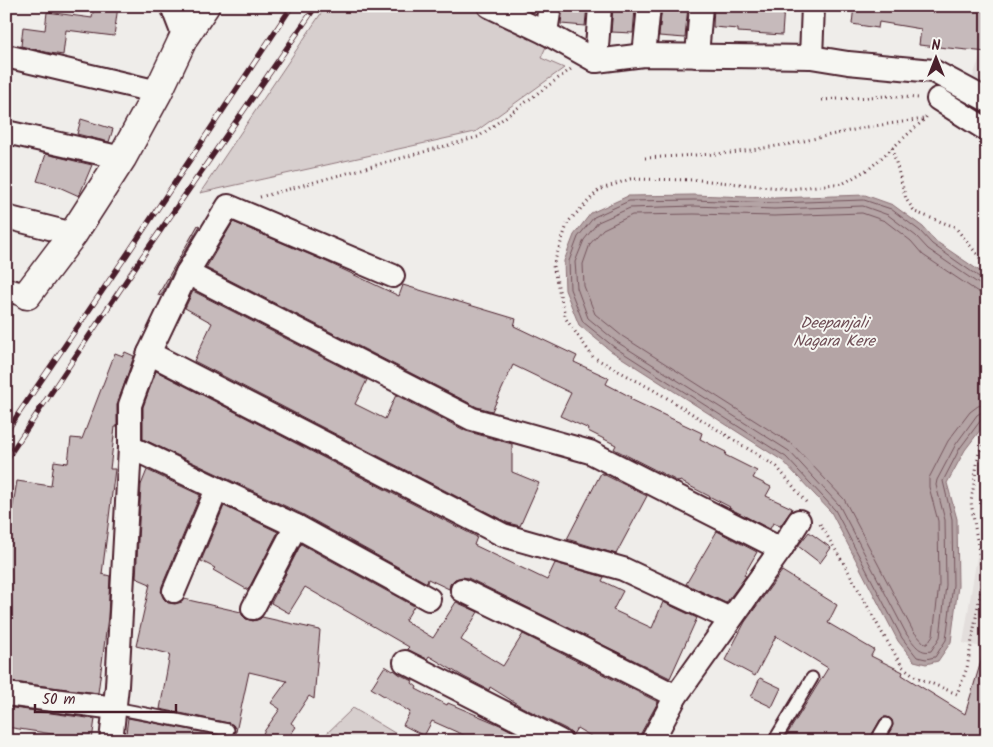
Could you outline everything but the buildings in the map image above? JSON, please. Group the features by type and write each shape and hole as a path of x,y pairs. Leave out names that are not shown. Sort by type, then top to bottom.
{"street":[{"path":"172,6 184,37"},
{"path":"17,293 73,234 122,158 158,92 184,37 205,6"},
{"path":"546,33 550,6"},
{"path":"596,61 600,6"},
{"path":"644,55 649,6"},
{"path":"697,56 701,6"},
{"path":"811,57 813,6"},
{"path":"498,8 596,61 644,55 811,57 848,63 933,71 987,100"},
{"path":"6,56 158,92"},
{"path":"938,100 987,130"},
{"path":"6,132 122,158"},
{"path":"111,741 130,447 130,405 149,352 187,273 228,206 394,276"},
{"path":"6,217 73,234"},
{"path":"187,273 472,419 590,452 781,548"},
{"path":"149,352 503,535 623,569 730,619"},
{"path":"130,447 296,526 429,599"},
{"path":"174,591 217,489"},
{"path":"652,741 676,696 781,548 808,515"},
{"path":"253,608 296,526"},
{"path":"462,590 676,696"},
{"path":"404,662 560,741"},
{"path":"6,694 114,708"}],"lane":[{"path":"774,741 812,678"},
{"path":"114,708 228,730"},
{"path":"876,741 886,724"}],"path":[{"path":"228,206 478,138 577,65 596,61"},
{"path":"822,100 885,96 938,100"},
{"path":"645,158 731,153 760,149 867,127 925,119 870,168 844,183 790,189 699,180 630,179 599,190 568,222 553,266 566,319 593,357 659,393 777,467 850,574 902,666 916,677 957,694 967,668 983,578 971,502 979,452 987,440"},
{"path":"892,148 906,199 915,212 955,228 981,259 987,262"}],"shaded area":[{"path":"326,6 483,6 548,42 541,58 564,68 475,132 200,193"},
{"path":"987,38 987,128 961,109"},
{"path":"987,495 987,648 963,643"},
{"path":"353,708 408,741 319,741"}],"water":[{"name":"Deepanjali Nagara Kere","path":"694,195 774,198 865,195 893,205 923,227 934,240 987,276 987,421 965,450 947,483 957,519 958,586 951,642 938,661 926,664 914,661 898,641 831,512 783,461 611,351 579,325 565,290 564,261 574,235 591,213 628,196"}],"railway":[{"path":"6,432 128,253 292,6"},
{"path":"6,460 140,260 316,6"}]}
